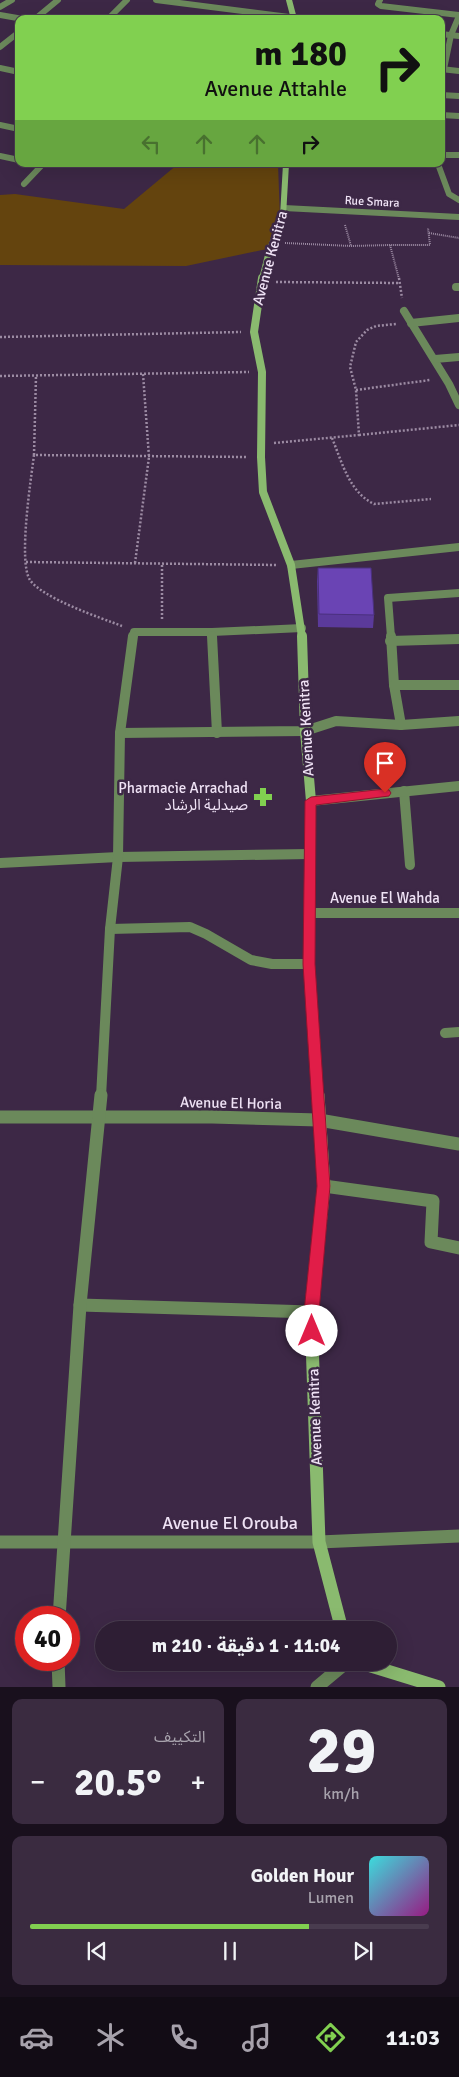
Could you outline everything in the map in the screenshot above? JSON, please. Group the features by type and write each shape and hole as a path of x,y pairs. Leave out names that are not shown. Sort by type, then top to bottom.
{"street":[{"path":"0,7 12,0"},
{"path":"40,15 58,0"},
{"path":"112,15 127,0"},
{"path":"156,0 271,15"},
{"path":"289,0 293,15"},
{"path":"380,0 378,4 380,6 459,16 448,49"},
{"path":"0,15 15,18"},
{"path":"445,34 459,36"},
{"path":"0,47 15,35"},
{"path":"0,68 15,71"},
{"path":"445,69 459,71"},
{"path":"445,95 459,96"},
{"path":"445,115 459,116"},
{"path":"0,125 15,128"},
{"path":"445,155 459,155"},
{"path":"0,156 15,159"},
{"path":"24,184 39,167"},
{"name":"Avenue Kenitra","path":"286,167 284,208 260,281 254,332 262,372 261,457 263,492 291,565 302,628 305,731 311,801 309,964 324,1186 311,1312 319,1542 340,1621"},
{"path":"439,167 449,194 459,200"},
{"name":"Rue Smara","path":"284,208 459,218"},
{"path":"404,311 446,378 456,390 459,405"},
{"path":"411,323 459,318"},
{"path":"435,359 459,357"},
{"path":"291,565 459,547"},
{"path":"401,725 394,685 388,598 459,593"},
{"path":"60,1606 80,1305 100,1117 110,929 118,857 120,733 134,632 212,632 302,628"},
{"path":"212,632 217,733"},
{"path":"390,641 459,639"},
{"path":"394,685 459,685"},
{"path":"120,733 305,731 336,720 401,725 459,721"},
{"path":"311,801 459,786"},
{"path":"404,791 410,865"},
{"path":"0,863 118,857 310,854"},
{"name":"Avenue El Wahda","path":"310,913 459,913"},
{"path":"110,929 190,928 202,930 213,935 224,945 252,961 309,964"},
{"path":"445,1033 459,1032"},
{"name":"Avenue El Horia","path":"0,1117 212,1117 319,1120 459,1144"},
{"path":"324,1186 433,1201 431,1242 459,1248"},
{"path":"80,1305 311,1312"},
{"name":"Avenue El Orouba","path":"0,1542 319,1542 459,1536"},
{"path":"58,1671 59,1687"},
{"path":"316,1687 336,1671"},
{"path":"387,1671 439,1687"}],"path":[{"path":"341,211 351,246"},
{"path":"272,242 351,246 430,245 424,216"},
{"path":"429,234 459,238"},
{"path":"390,245 400,283 404,311"},
{"path":"260,281 400,283"},
{"path":"359,435 356,390 350,367 354,349 360,337 367,330 376,326 411,323"},
{"path":"0,337 254,332"},
{"path":"0,376 262,372"},
{"path":"135,563 149,457 143,374"},
{"path":"36,376 34,454 26,562 30,580 51,596 134,632"},
{"path":"356,390 446,378"},
{"path":"261,444 459,425"},
{"path":"332,438 354,489 365,501 374,504 432,499"},
{"path":"34,454 261,457"},
{"path":"26,562 291,565"},
{"path":"162,565 163,632"}],"shaded area":[{"path":"174,167 278,167 281,246 186,266 0,265 0,195 15,194 124,209"}],"building":[{"path":"318,568 371,568 374,615 319,614"}],"place":[{"name":"Pharmacie Arrachad صيدلية الرشاد","path":"263,797"}],"route":[{"path":"312,1331 311,1312 324,1186 309,964 311,801 385,793"}]}
